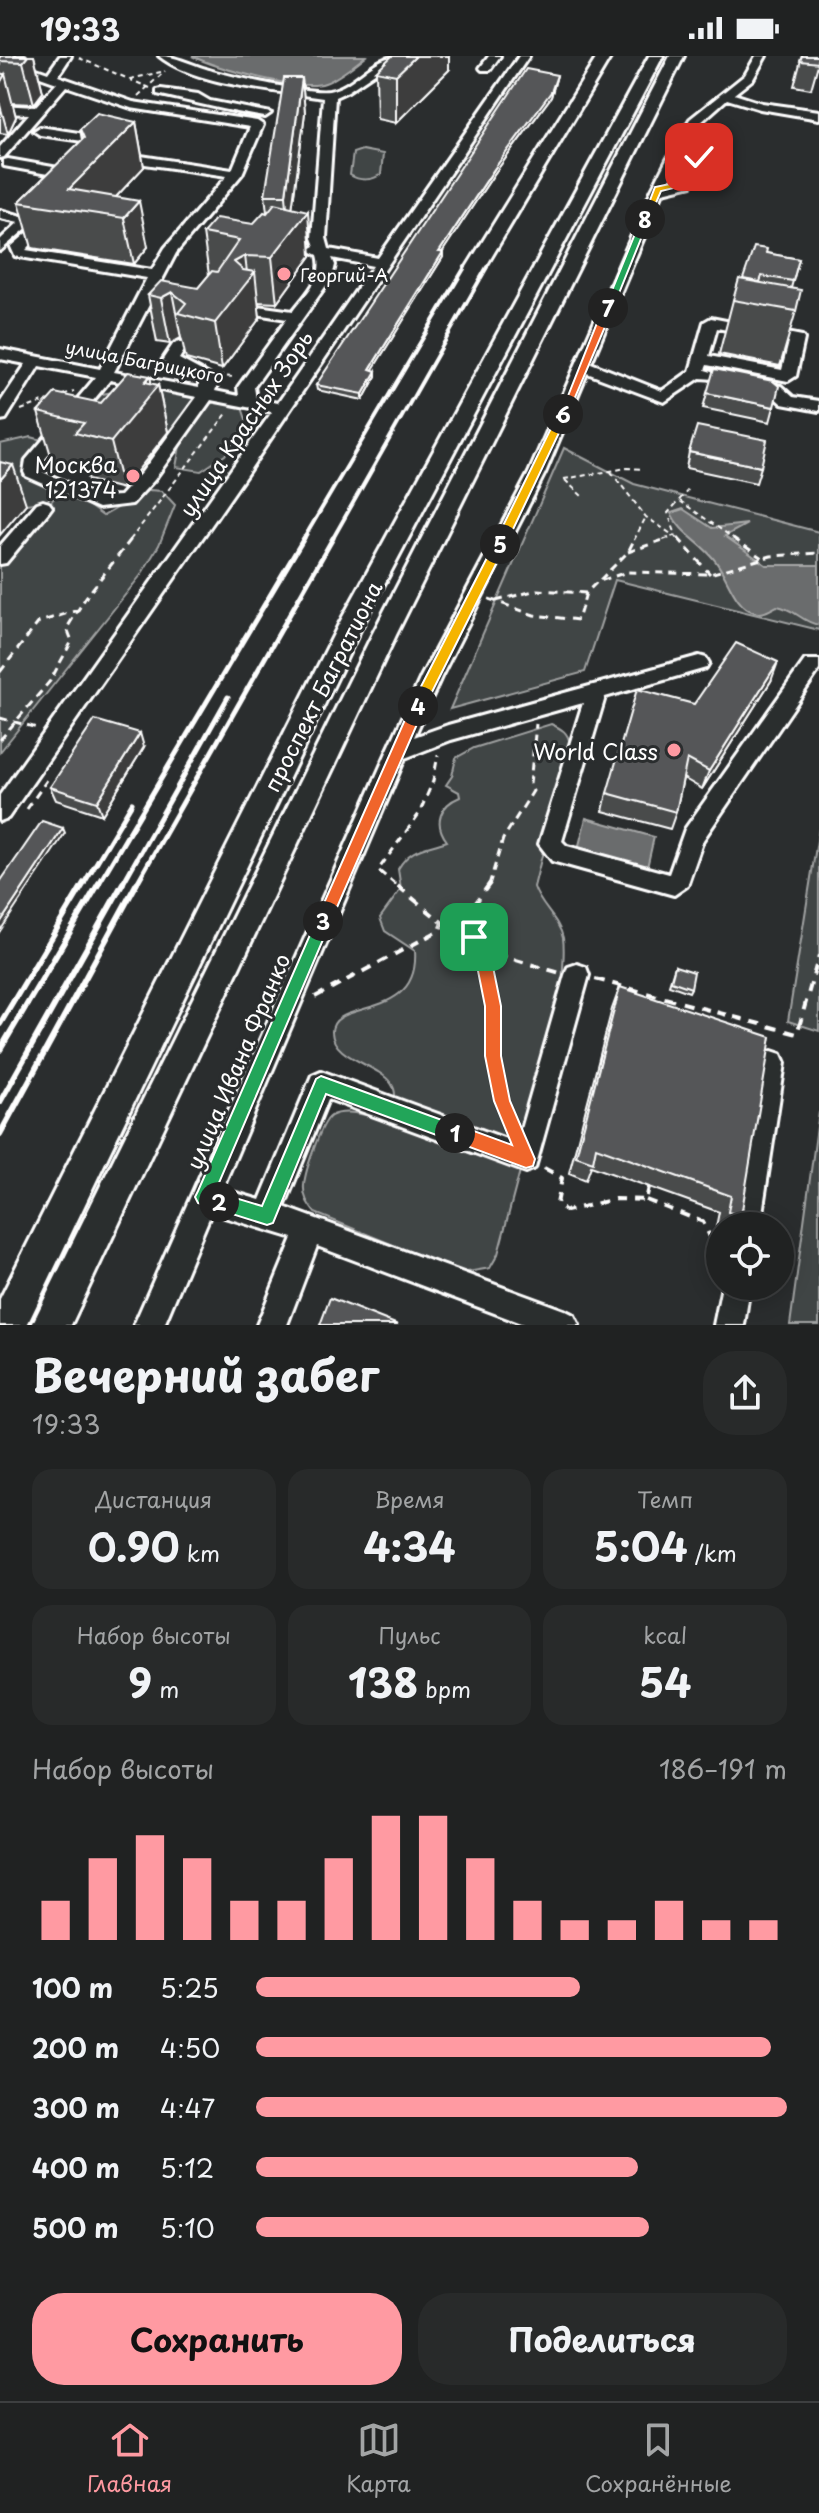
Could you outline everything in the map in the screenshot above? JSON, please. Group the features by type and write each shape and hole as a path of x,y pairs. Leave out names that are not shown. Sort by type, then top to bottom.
{"main road":[{"name":"проспект Багратиона","path":"7,1325 350,626 656,56"},
{"name":"проспект Багратиона","path":"51,1325 384,635 677,56"}],"street":[{"path":"51,77 66,56"},
{"path":"164,56 184,66 254,85 322,94"},
{"path":"288,102 344,89 395,56"},
{"path":"486,68 495,56"},
{"name":"улица Красных Зорь","path":"0,812 524,56"},
{"name":"улица Ивана Франко","path":"149,1325 397,752 431,677 537,473 658,189 694,122 749,77 761,56"},
{"path":"22,61 51,77 131,105 257,125"},
{"path":"22,61 27,87"},
{"path":"64,82 46,96 38,111 18,130 4,158 81,176 70,192 86,181"},
{"path":"161,92 198,97 207,104 270,110 257,125 236,174 170,251 106,374 32,464 32,472 40,479 61,484 94,502 126,500 148,476 209,393 240,376 277,324"},
{"path":"240,403 246,387 325,277 328,265 319,238 322,94"},
{"path":"727,95 760,106 819,115"},
{"path":"0,109 38,111"},
{"path":"0,136 18,130"},
{"path":"40,131 107,141 138,159 236,174"},
{"path":"0,247 29,220 53,208 18,247 20,253 156,283"},
{"path":"0,214 29,220"},
{"path":"299,247 381,263"},
{"path":"250,309 297,316"},
{"path":"584,366 664,397 698,366 711,322 797,339 788,376 698,366"},
{"path":"179,346 170,361 204,378 209,385 209,393"},
{"name":"улица Багрицкого","path":"0,354 282,409"},
{"path":"0,415 35,361"},
{"path":"698,366 775,389 788,401 819,406"},
{"path":"0,558 43,507"},
{"path":"397,752 448,733 699,663"},
{"path":"597,690 550,844 560,854 674,885 679,879 693,836 812,665"},
{"path":"267,1216 321,1084 526,1159 567,974"},
{"path":"748,1212 772,1063"},
{"path":"204,1197 310,1229 564,1325"},
{"path":"272,1325 310,1229"},
{"path":"729,1325 733,1300"}],"path":[{"path":"75,56 161,92"},
{"path":"130,79 164,71"},
{"path":"17,412 45,399 93,386 106,374"},
{"path":"0,740 38,698 64,662 72,641 67,628 78,610 240,403"},
{"path":"583,497 564,479 643,469"},
{"path":"611,472 646,517 676,535 710,574"},
{"path":"676,535 668,513 689,489"},
{"path":"678,500 762,558"},
{"path":"489,599 534,615 578,620 586,593 628,552 646,517"},
{"path":"628,552 676,535"},
{"path":"597,582 627,572 710,574 762,558 819,553"},
{"path":"496,601 537,590 586,593"},
{"path":"0,672 39,622 78,610"},
{"path":"0,718 37,728"},
{"path":"474,937 470,911 491,880 497,867 495,857 533,791 530,784 533,735 538,719 524,724"},
{"path":"439,753 433,787 422,814 396,849 382,861 378,870 443,923 474,937 489,952 567,974 640,988 797,1034 819,955"},
{"path":"315,997 440,930 443,923"},
{"path":"489,952 484,961 493,1006 493,1056 502,1101 526,1159"},
{"path":"562,1178 557,1204 566,1211 615,1199 646,1200 703,1222 706,1228"},
{"path":"646,1200 649,1187"}],"shaded area":[{"path":"192,56 366,56 336,78 313,85 258,77"},
{"path":"362,150 383,154 381,174 366,179 350,175 353,153"},
{"path":"130,389 178,391 240,402 247,422 225,455 201,471 176,467 180,446 172,433 87,410 102,394"},
{"path":"31,437 42,440 23,475 56,490 47,501 26,504 3,498 0,501 0,444"},
{"path":"564,448 634,484 819,532 819,630 615,580 585,672 450,709"},
{"path":"149,490 162,491 175,505 159,545 141,575 0,752 0,563 59,492 82,501 103,516"},
{"path":"683,509 712,528 747,524 725,536 766,565 819,565 819,625 777,606 760,613 747,609 735,596 713,558 675,520 671,513"},
{"path":"551,724 564,731 570,744 534,887 563,938 566,997 498,1254 490,1268 462,1273 315,1213 305,1197 305,1179 318,1137 331,1116 351,1113 387,1118 395,1100 393,1087 385,1077 346,1054 336,1044 332,1032 335,1022 345,1015 391,999 404,989 413,974 415,951 385,931 380,918 401,889 398,869 408,856 447,841 440,821 443,810 460,797 459,792 446,785 452,776 456,758 474,748"},
{"path":"586,818 654,837 646,872 577,853"},
{"path":"819,828 819,1031 788,1021"},
{"path":"819,1112 819,1325 790,1325"}],"building":[{"path":"0,56 28,56 23,62 0,61"},
{"path":"392,56 416,56 396,75 376,71"},
{"path":"802,56 819,56 818,63 800,61"},
{"path":"526,69 557,75 551,92 494,169 439,252 443,252 370,369 376,371 363,394 316,385"},
{"path":"284,78 302,78 286,195 265,195"},
{"path":"97,113 136,122 69,189 139,201 124,218 19,202 84,138 80,129"},
{"path":"275,203 308,211 272,257 245,256 234,262 243,270 255,272 215,323 178,313 186,303 172,292 161,298 148,295 161,281 198,288 212,271 217,272 239,240 203,233 216,218 253,224"},
{"path":"754,247 767,249 766,253 799,259 793,281 762,276 760,282 743,279"},
{"path":"739,279 801,290 796,311 733,300"},
{"path":"714,369 773,381 779,386 774,407 707,393"},
{"path":"128,372 150,376 145,382 158,385 111,442 75,433 84,423 38,412 55,393 101,403"},
{"path":"697,426 767,440 761,467 689,452"},
{"path":"0,462 13,465 0,480"},
{"name":"World Class","path":"736,643 778,662 709,771 687,759 676,812 607,793 637,689 694,704"},
{"path":"95,720 140,733 97,802 50,787"},
{"path":"42,821 63,828 0,923 0,882"},
{"path":"675,966 694,972 691,988 671,981"},
{"path":"620,987 771,1037 742,1210 747,1212 728,1212 731,1196 596,1147 593,1162 576,1156"},
{"path":"330,1298 398,1325 320,1325"}],"railway":[{"path":"464,269 596,56"},
{"path":"486,269 613,56"},
{"path":"303,540 465,267"},
{"path":"332,540 487,267"},
{"path":"98,885 304,538"},
{"path":"136,885 333,538"},
{"path":"122,885 228,697"},
{"path":"83,885 132,803"},
{"path":"0,1024 84,883"},
{"path":"0,1050 99,883"},
{"path":"0,1102 123,883"},
{"path":"0,1134 137,883"}],"place":[{"name":"Георгий-А","path":"284,274"},
{"name":"Москва 121374","path":"133,476"},
{"name":"World Class","path":"674,750"}],"route":[{"path":"474,937 489,952 484,961 493,1006 493,1056 502,1101 526,1159 321,1084 267,1216 204,1197 397,752 431,677 537,473 658,189 687,182 699,157"}]}
